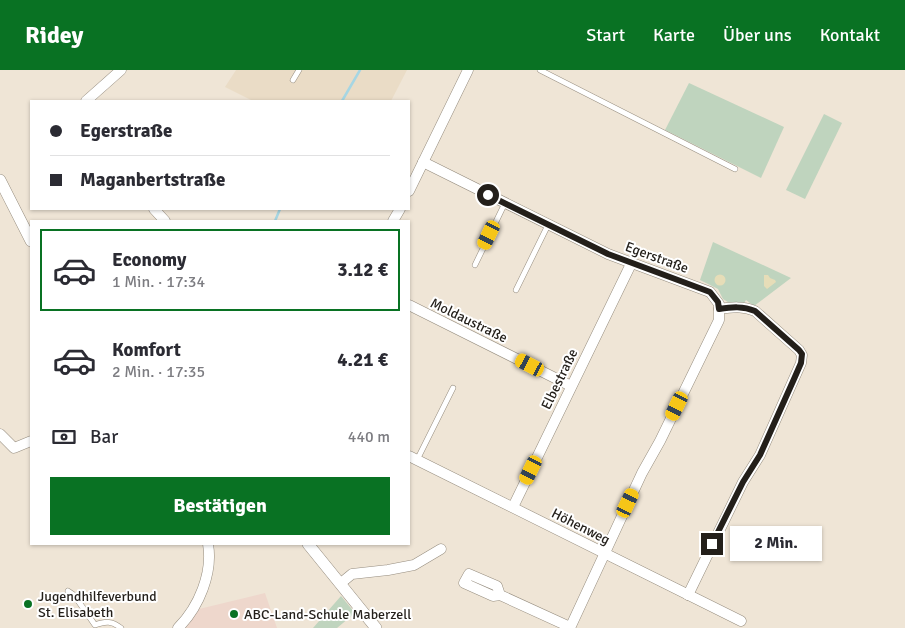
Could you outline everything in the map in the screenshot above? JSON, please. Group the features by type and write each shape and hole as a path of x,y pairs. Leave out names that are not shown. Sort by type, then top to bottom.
{"street":[{"path":"87,100 121,70"},
{"path":"410,188 468,70"},
{"name":"Egerstraße","path":"423,162 548,225 631,264 710,292 718,302 719,309"},
{"path":"0,180 30,238"},
{"path":"156,210 164,220"},
{"name":"Elbestraße","path":"513,507 631,264"},
{"name":"Moldaustraße","path":"410,306 571,386"},
{"path":"500,595 570,628 642,473 660,441 719,320 719,309 746,308 755,311 799,350 802,354 801,363 760,455 743,482 688,595"},
{"path":"0,434 14,448 21,447 30,442"},
{"name":"Höhenweg","path":"413,458 741,621"},
{"path":"178,628 190,613 204,584 210,562 208,545"},
{"path":"309,545 376,628"},
{"path":"341,583 352,574 388,570 414,564 441,549"}],"lane":[{"path":"293,80 299,70"},
{"path":"540,70 735,169"},
{"path":"474,264 505,203"},
{"path":"516,290 548,225"},
{"path":"413,458 453,388"},
{"path":"68,591 74,595 95,625 105,622 115,623 121,628"}],"shaded area":[{"path":"236,70 407,70 392,100 251,100 225,87"},
{"name":"ABC-Land-Schule Maberzell","path":"265,593 277,628 186,628 199,609"}],"green space":[{"path":"689,83 784,127 761,178 665,130"},
{"path":"824,114 842,123 805,199 786,190"},
{"path":"713,242 791,278 754,306 746,300 744,303 731,304 723,299 718,289 700,280"},
{"path":"341,596 355,613 337,628 313,628"}],"sand":[{"path":"720,274 726,280 720,286 714,280"},
{"path":"764,275 768,275 776,282 767,289 764,286"}],"waterway":[{"path":"343,100 360,70"},
{"path":"275,220 280,210"}],"place":[{"name":"Jugendhilfeverbund St. Elisabeth","path":"28,604"},
{"name":"ABC-Land-Schule Maberzell","path":"234,614"}],"route":[{"path":"488,195 608,254 710,292 716,298 719,309 735,307 755,311 802,354 801,363 760,455 743,482 712,544"}]}
